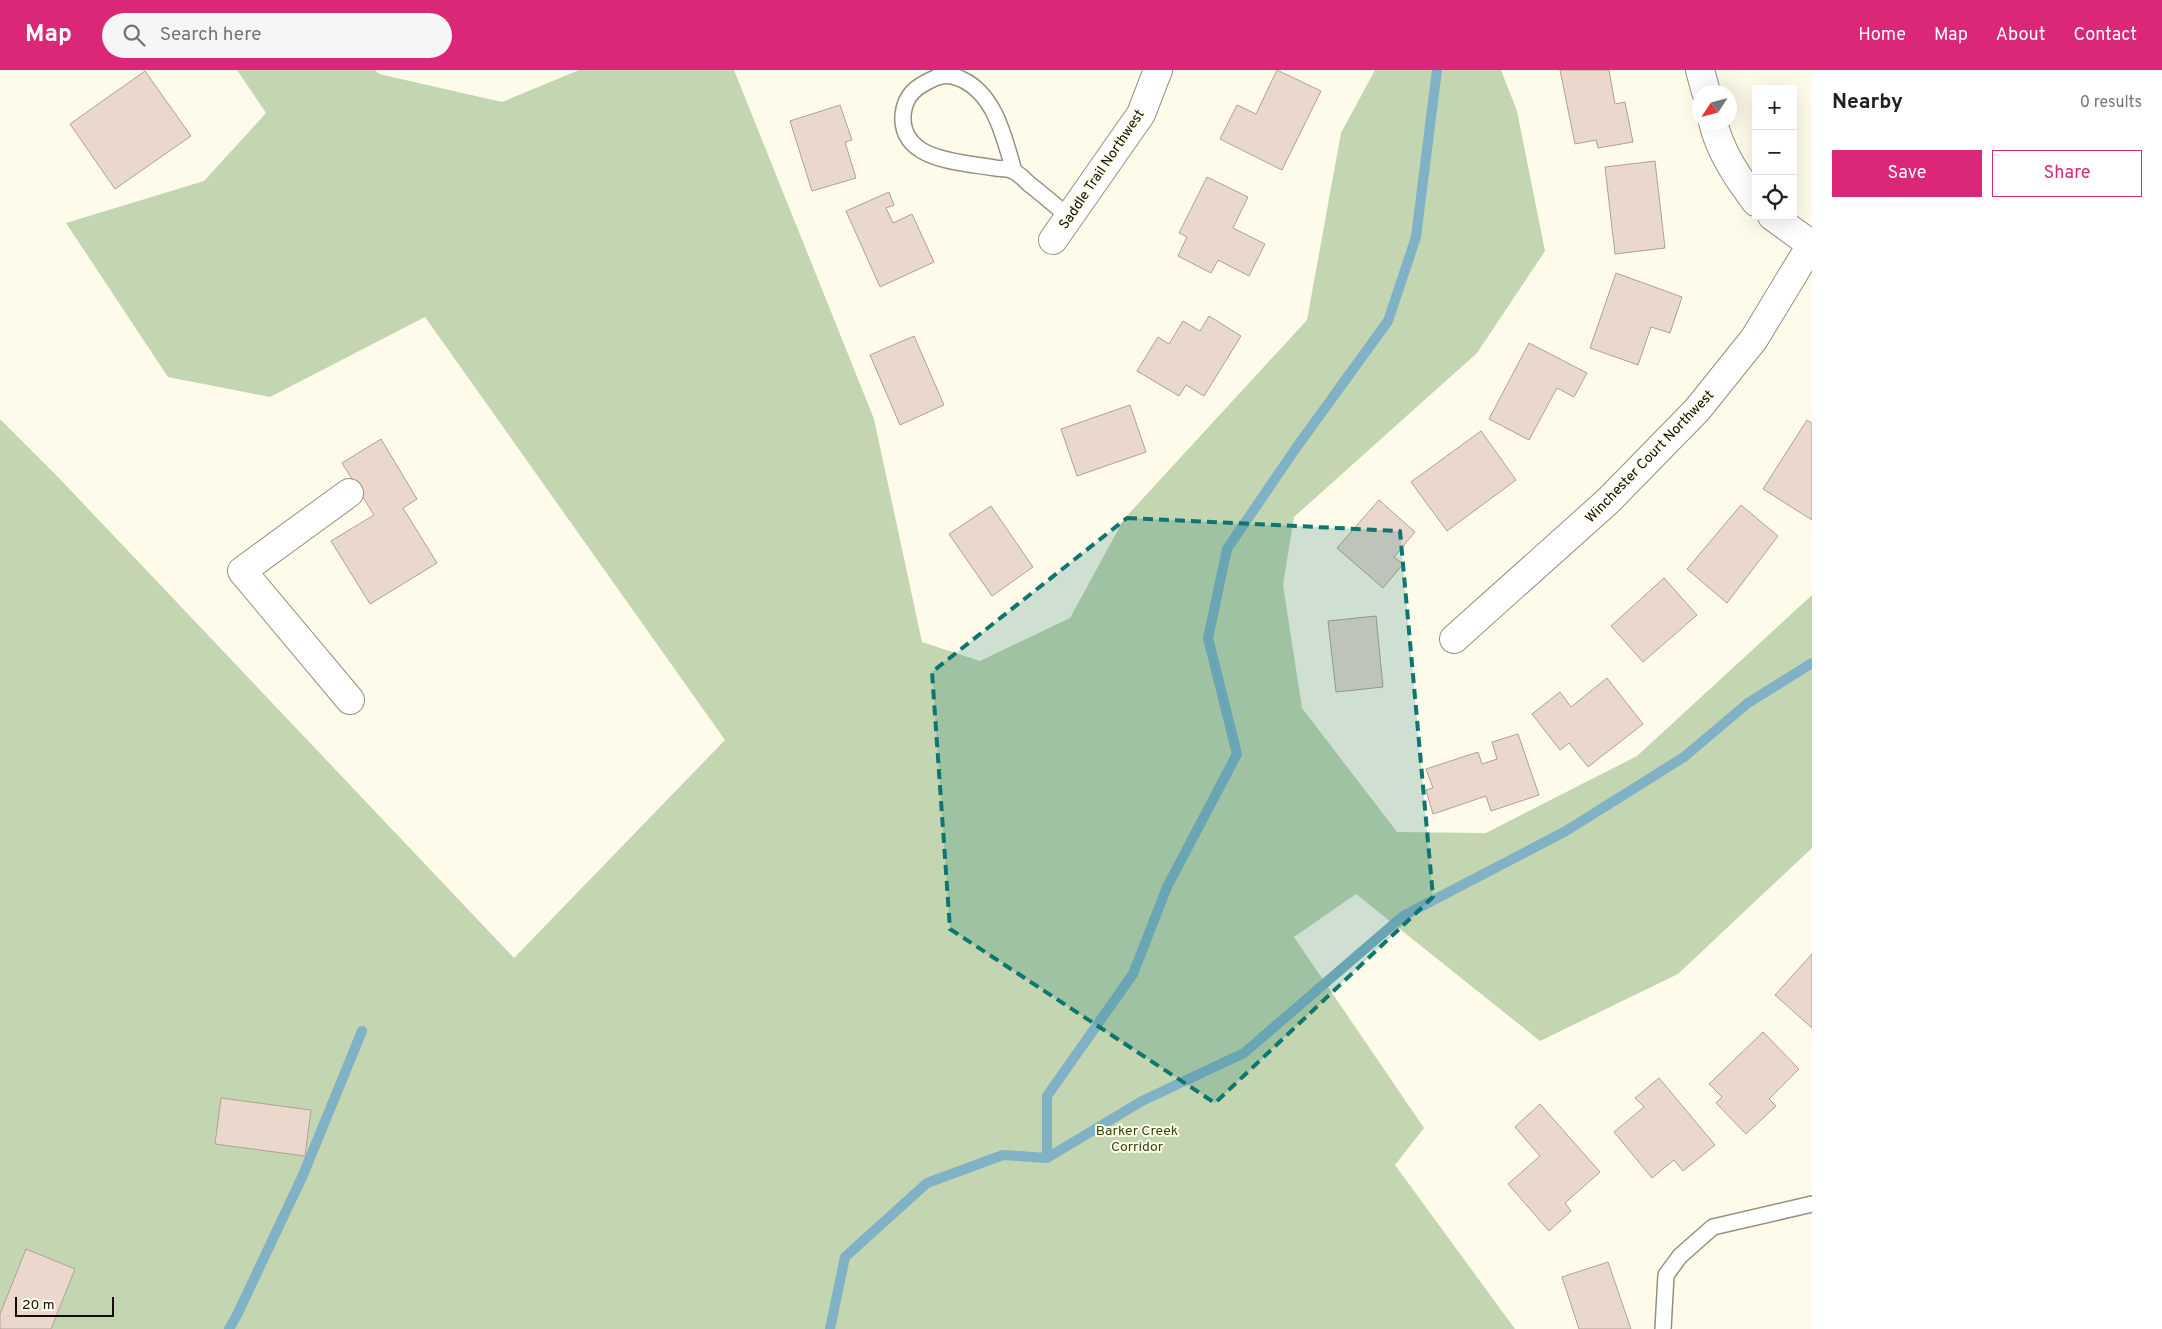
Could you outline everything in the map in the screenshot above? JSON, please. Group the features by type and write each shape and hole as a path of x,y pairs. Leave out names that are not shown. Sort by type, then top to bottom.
{"street":[{"name":"Saddle Trail Northwest","path":"1052,240 1141,114 1158,70"},
{"path":"1700,70 1704,85"},
{"path":"1715,130 1735,174 1752,197"},
{"path":"1778,220 1812,245"},
{"name":"Winchester Court Northwest","path":"1454,639 1608,501 1697,410 1754,339 1812,245"},
{"path":"349,492 242,571 350,700"}],"lane":[{"path":"1014,171 1005,138 994,112 972,84 954,75 940,76 912,91 904,110 903,122 908,137 915,148 928,155 944,159 1014,171 1069,217"},
{"path":"1663,1329 1666,1275 1680,1256 1713,1227 1812,1204"}],"highlighted area":[{"path":"1127,518 1400,531 1433,897 1215,1103 950,929 932,672"}],"green space":[{"name":"Barker Creek Corridor","path":"237,70 375,70 379,74 502,102 579,70 734,70 874,419 922,642 980,661 1070,618 1124,519 1307,320 1341,133 1375,70 1501,70 1517,111 1545,251 1477,353 1294,517 1283,585 1302,708 1397,832 1486,833 1637,756 1812,595 1812,848 1678,974 1540,1041 1356,894 1294,937 1424,1128 1395,1165 1515,1329 0,1329 0,419 58,477 514,958 725,740 425,317 270,397 168,377 66,223 204,181 266,113"}],"building":[{"path":"1277,70 1321,91 1282,170 1220,139 1237,105 1256,114"},
{"path":"1560,70 1609,70 1615,104 1625,102 1633,142 1598,148 1596,140 1575,144"},
{"path":"145,71 191,136 115,189 70,124"},
{"path":"840,105 852,140 845,142 856,178 812,191 790,121"},
{"path":"1655,161 1665,248 1615,254 1605,167"},
{"path":"1207,177 1248,197 1233,228 1265,244 1249,276 1218,260 1211,273 1178,256 1187,237 1179,233"},
{"path":"889,192 894,205 886,208 893,223 912,214 934,262 880,287 846,211"},
{"path":"1616,273 1682,297 1670,333 1651,327 1638,365 1590,348"},
{"path":"1209,316 1241,336 1204,396 1186,385 1179,396 1137,371 1158,337 1169,344 1183,321 1200,331"},
{"path":"914,336 944,405 900,425 870,355"},
{"path":"1529,343 1587,373 1574,397 1557,388 1529,440 1489,419"},
{"path":"1130,405 1146,452 1077,476 1061,429"},
{"path":"1807,420 1812,423 1812,520 1763,489"},
{"path":"1481,431 1516,480 1447,531 1411,482"},
{"path":"381,439 417,499 403,508 437,563 370,604 331,541 374,515 342,463"},
{"path":"1379,500 1415,532 1394,557 1403,564 1383,588 1337,548"},
{"path":"1741,505 1778,536 1727,603 1687,569"},
{"path":"991,506 1033,567 992,596 949,534"},
{"path":"1664,578 1697,615 1643,662 1611,626"},
{"path":"1376,616 1383,687 1336,692 1328,621"},
{"path":"1607,678 1643,724 1588,767 1569,743 1560,750 1532,714 1560,692 1571,707"},
{"path":"1518,734 1539,795 1491,811 1486,796 1433,814 1426,790 1433,788 1426,769 1478,752 1482,764 1497,759 1492,742"},
{"path":"1812,954 1812,1028 1775,995"},
{"path":"1763,1032 1799,1069 1769,1099 1776,1106 1746,1134 1716,1103 1722,1097 1709,1084"},
{"path":"1659,1078 1715,1145 1683,1171 1674,1160 1652,1178 1614,1132 1644,1107 1635,1098"},
{"path":"221,1098 311,1110 305,1156 215,1144"},
{"path":"1540,1104 1600,1172 1565,1203 1571,1211 1549,1231 1508,1184 1540,1156 1515,1127"},
{"path":"26,1249 75,1269 51,1329 0,1329 0,1314"},
{"path":"1608,1262 1631,1329 1579,1329 1562,1277"}],"waterway":[{"path":"1047,1158 1047,1096 1133,974 1167,887 1237,754 1208,638 1227,549 1296,448 1388,321 1416,237 1437,70"},
{"path":"830,1329 845,1257 927,1183 1003,1155 1047,1158 1142,1101 1244,1053 1403,916 1566,831 1684,757 1748,703 1812,663"},
{"path":"229,1329 303,1175 362,1031"}]}
